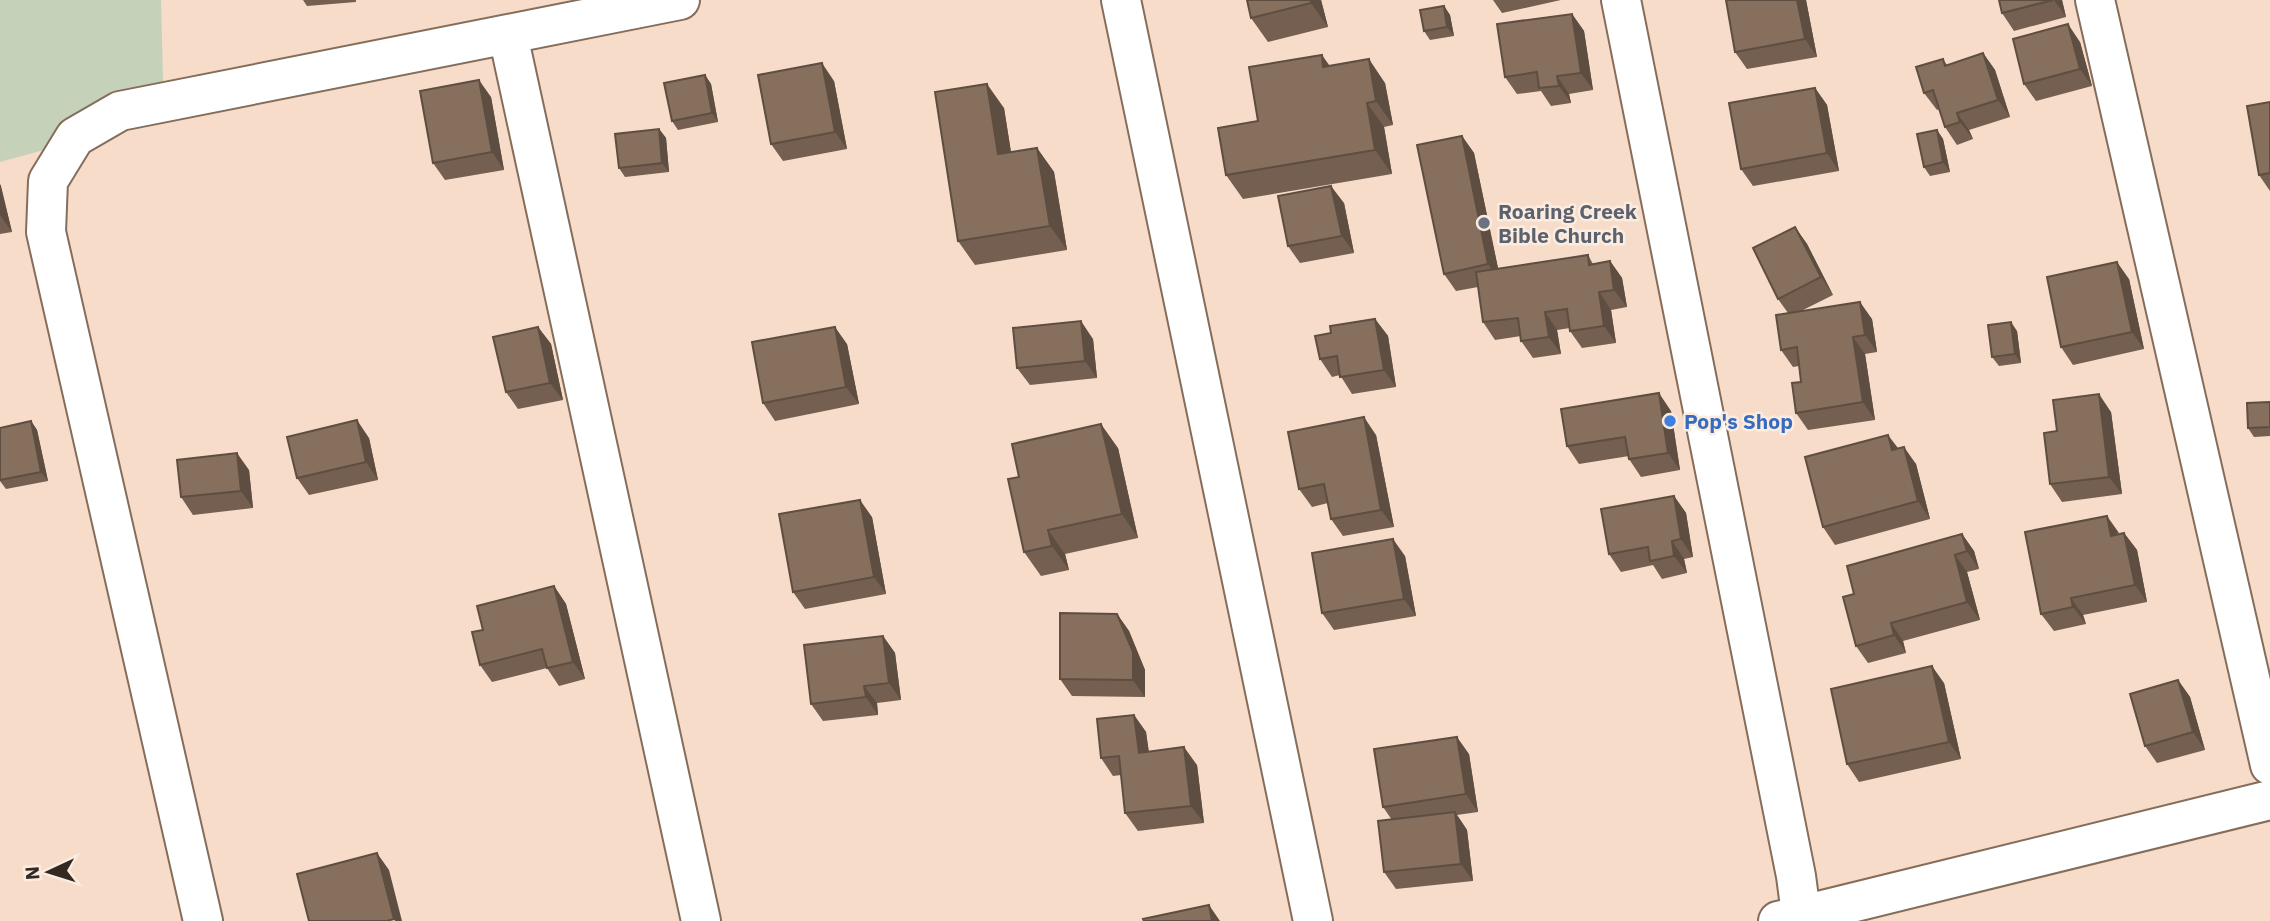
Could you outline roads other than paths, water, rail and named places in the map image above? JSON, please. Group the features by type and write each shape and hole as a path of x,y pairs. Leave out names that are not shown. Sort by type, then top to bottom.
{"street":[{"path":"203,921 46,232 48,181 75,137 120,111 274,78 680,0"},
{"path":"1121,0 1313,921"},
{"path":"1621,0 1796,876 1793,919 2270,800"},
{"path":"2095,0 2270,765"},
{"path":"508,35 701,921"}],"place":[{"name":"Roaring Creek Bible Church","path":"1484,223"},
{"name":"Pop's Shop","path":"1670,421"}]}
